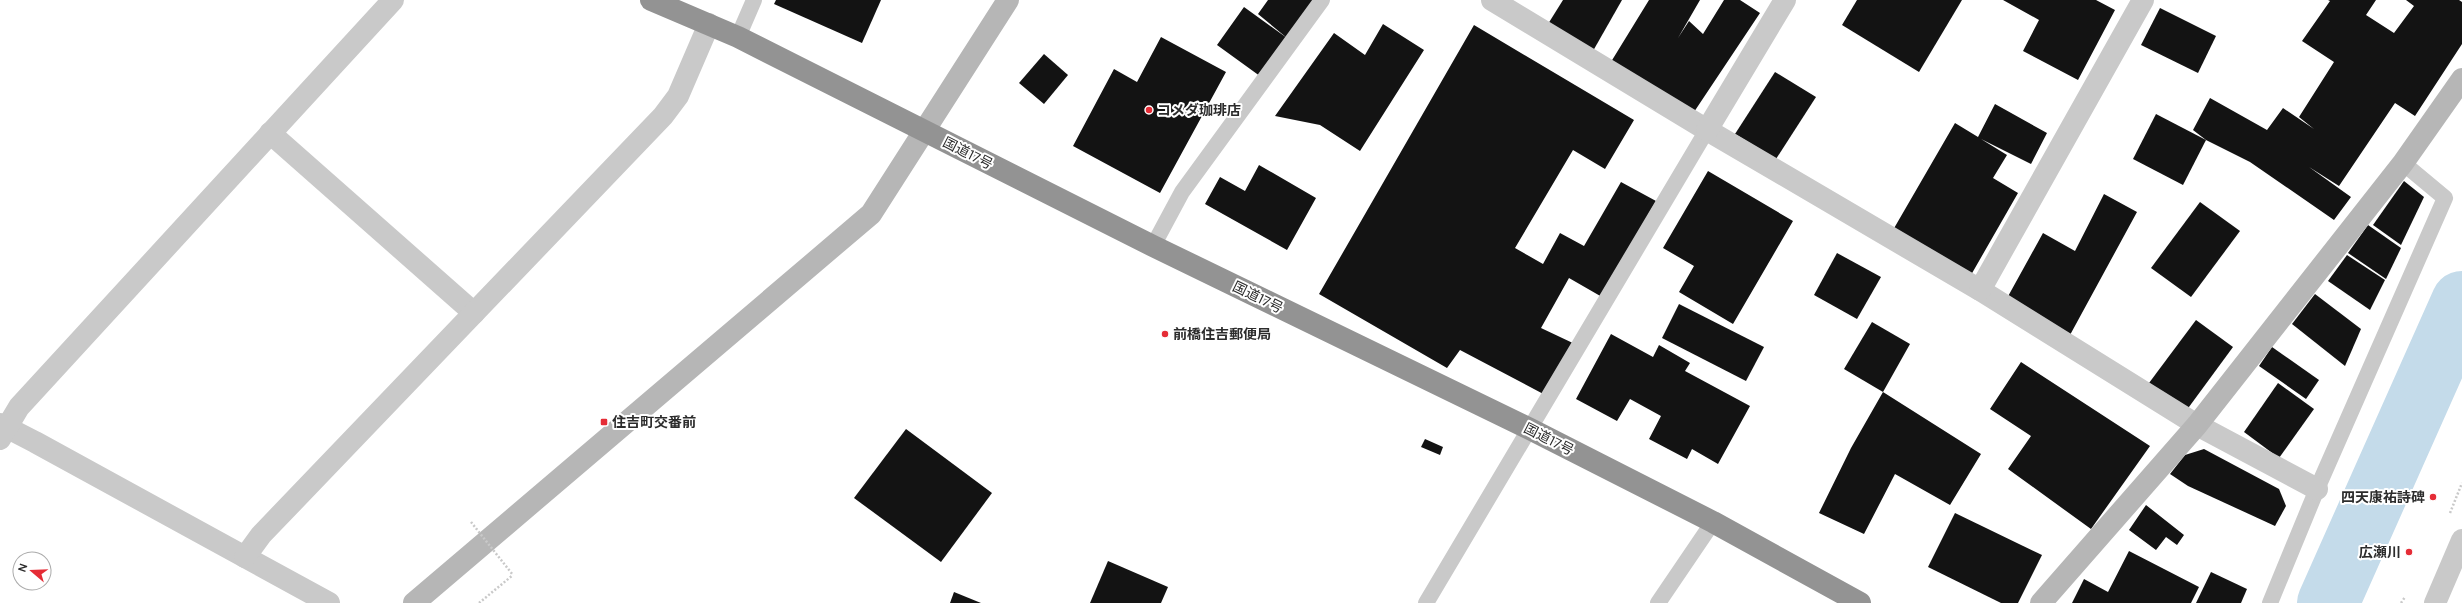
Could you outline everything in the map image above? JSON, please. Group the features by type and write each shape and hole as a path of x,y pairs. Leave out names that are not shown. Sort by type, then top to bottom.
{"highway":[{"name":"国道17号","path":"651,0 738,37 1153,246 1530,429 1713,522 1860,603"}],"street":[{"path":"329,603 245,557 2,430 19,407 393,0"},
{"path":"414,603 871,214 926,132 976,49 1008,0"},
{"path":"1492,0 1707,130 1980,290 2197,425 2317,489"},
{"path":"1707,130 1785,0"},
{"path":"1980,290 2143,0"},
{"path":"245,557 261,535 663,116 678,96 709,24"},
{"path":"2041,603 2197,425 2403,163 2462,79"},
{"path":"270,133 474,313"},
{"path":"2435,603 2462,540"}],"lane":[{"path":"738,37 754,0"},
{"path":"1153,246 1182,192 1322,0"},
{"path":"1426,603 1707,130"},
{"path":"2270,603 2317,489 2445,198 2403,163"},
{"path":"1658,603 1713,522"}],"path":[{"path":"472,522 513,575 479,603"}],"building":[{"path":"776,0 881,0 862,43 774,4"},
{"path":"1268,0 1323,0 1264,79 1217,45 1244,7 1287,38 1258,14"},
{"path":"1563,0 1622,0 1589,58 1543,32"},
{"path":"1649,0 1700,0 1678,38 1689,21 1703,34 1724,0 1740,0 1760,13 1688,121 1606,70"},
{"path":"1857,0 1962,0 1919,72 1842,25"},
{"path":"2003,0 2096,0 2115,10 2078,80 2023,51 2039,20"},
{"path":"2328,0 2376,0 2366,15 2394,33 2414,6 2406,0 2459,0 2462,2 2462,44 2415,116 2395,103 2339,186 2309,167 2351,197 2334,220 2250,162 2206,140 2193,130 2210,98 2267,130 2283,108 2314,129 2299,117 2334,62 2302,41 2330,1"},
{"path":"2160,8 2216,36 2198,73 2141,45"},
{"path":"1383,24 1424,50 1360,151 1320,125 1275,116 1334,33 1365,55"},
{"path":"1474,25 1634,120 1605,169 1573,150 1515,248 1543,264 1560,233 1584,246 1621,182 1656,201 1602,297 1569,278 1541,328 1577,345 1549,397 1460,350 1447,368 1319,294"},
{"path":"1161,37 1226,72 1160,193 1073,146 1114,69 1137,82"},
{"path":"1044,54 1068,75 1044,104 1019,83"},
{"path":"1775,72 1816,97 1776,159 1735,134"},
{"path":"1995,104 2047,133 2031,164 1981,139 2007,155 1993,178 2018,193 1971,275 1893,230 1955,123 1978,137"},
{"path":"2156,114 2206,140 2183,185 2133,159"},
{"path":"1259,165 1316,198 1287,250 1205,204 1220,177 1245,191"},
{"path":"1708,171 1793,221 1733,324 1679,292 1694,266 1663,248"},
{"path":"2404,181 2424,197 2401,245 2373,225"},
{"path":"2104,194 2137,212 2070,335 2006,300 2043,233 2075,251"},
{"path":"2200,202 2240,231 2191,297 2151,268"},
{"path":"2368,225 2401,248 2386,279 2348,253"},
{"path":"1837,253 1881,277 1857,319 1814,295"},
{"path":"2347,255 2385,280 2370,310 2328,281"},
{"path":"2315,294 2361,329 2345,366 2292,324"},
{"path":"1679,304 1764,347 1746,381 1662,338"},
{"path":"2196,320 2233,347 2186,411 2149,383"},
{"path":"1872,322 1910,344 1883,392 1844,369"},
{"path":"1611,334 1653,357 1659,345 1690,363 1685,371 1750,406 1718,464 1692,449 1687,459 1649,439 1661,416 1630,399 1617,421 1576,399"},
{"path":"2272,347 2319,380 2306,399 2259,366"},
{"path":"2021,362 2150,446 2091,529 2008,469 2031,436 1990,409"},
{"path":"2278,383 2314,409 2279,458 2244,432"},
{"path":"1883,392 1981,454 1950,505 1895,474 1864,534 1819,513 1851,448"},
{"path":"906,429 992,493 941,562 854,498"},
{"path":"1425,439 1443,447 1440,455 1421,447"},
{"path":"2204,449 2279,489 2286,506 2275,526 2188,486 2170,474 2185,455"},
{"path":"2146,505 2184,535 2177,545 2166,537 2156,550 2129,530"},
{"path":"1955,513 2042,555 2018,603 2001,603 1928,567"},
{"path":"2129,551 2199,587 2191,603 2072,603 2084,579 2108,592"},
{"path":"1108,561 1168,587 1161,603 1090,603"},
{"path":"2211,572 2247,589 2241,603 2196,603"},
{"path":"954,592 981,603 950,603"}],"waterway":[{"name":"広瀬川","path":"2328,603 2462,302"}],"place":[{"name":"コメダ珈琲店","path":"1149,110"},
{"name":"前橋住吉郵便局","path":"1165,334"},
{"name":"住吉町交番前","path":"604,422"},
{"name":"四天康祐詩碑","path":"2433,497"},
{"name":"広瀬川","path":"2409,552"}]}
